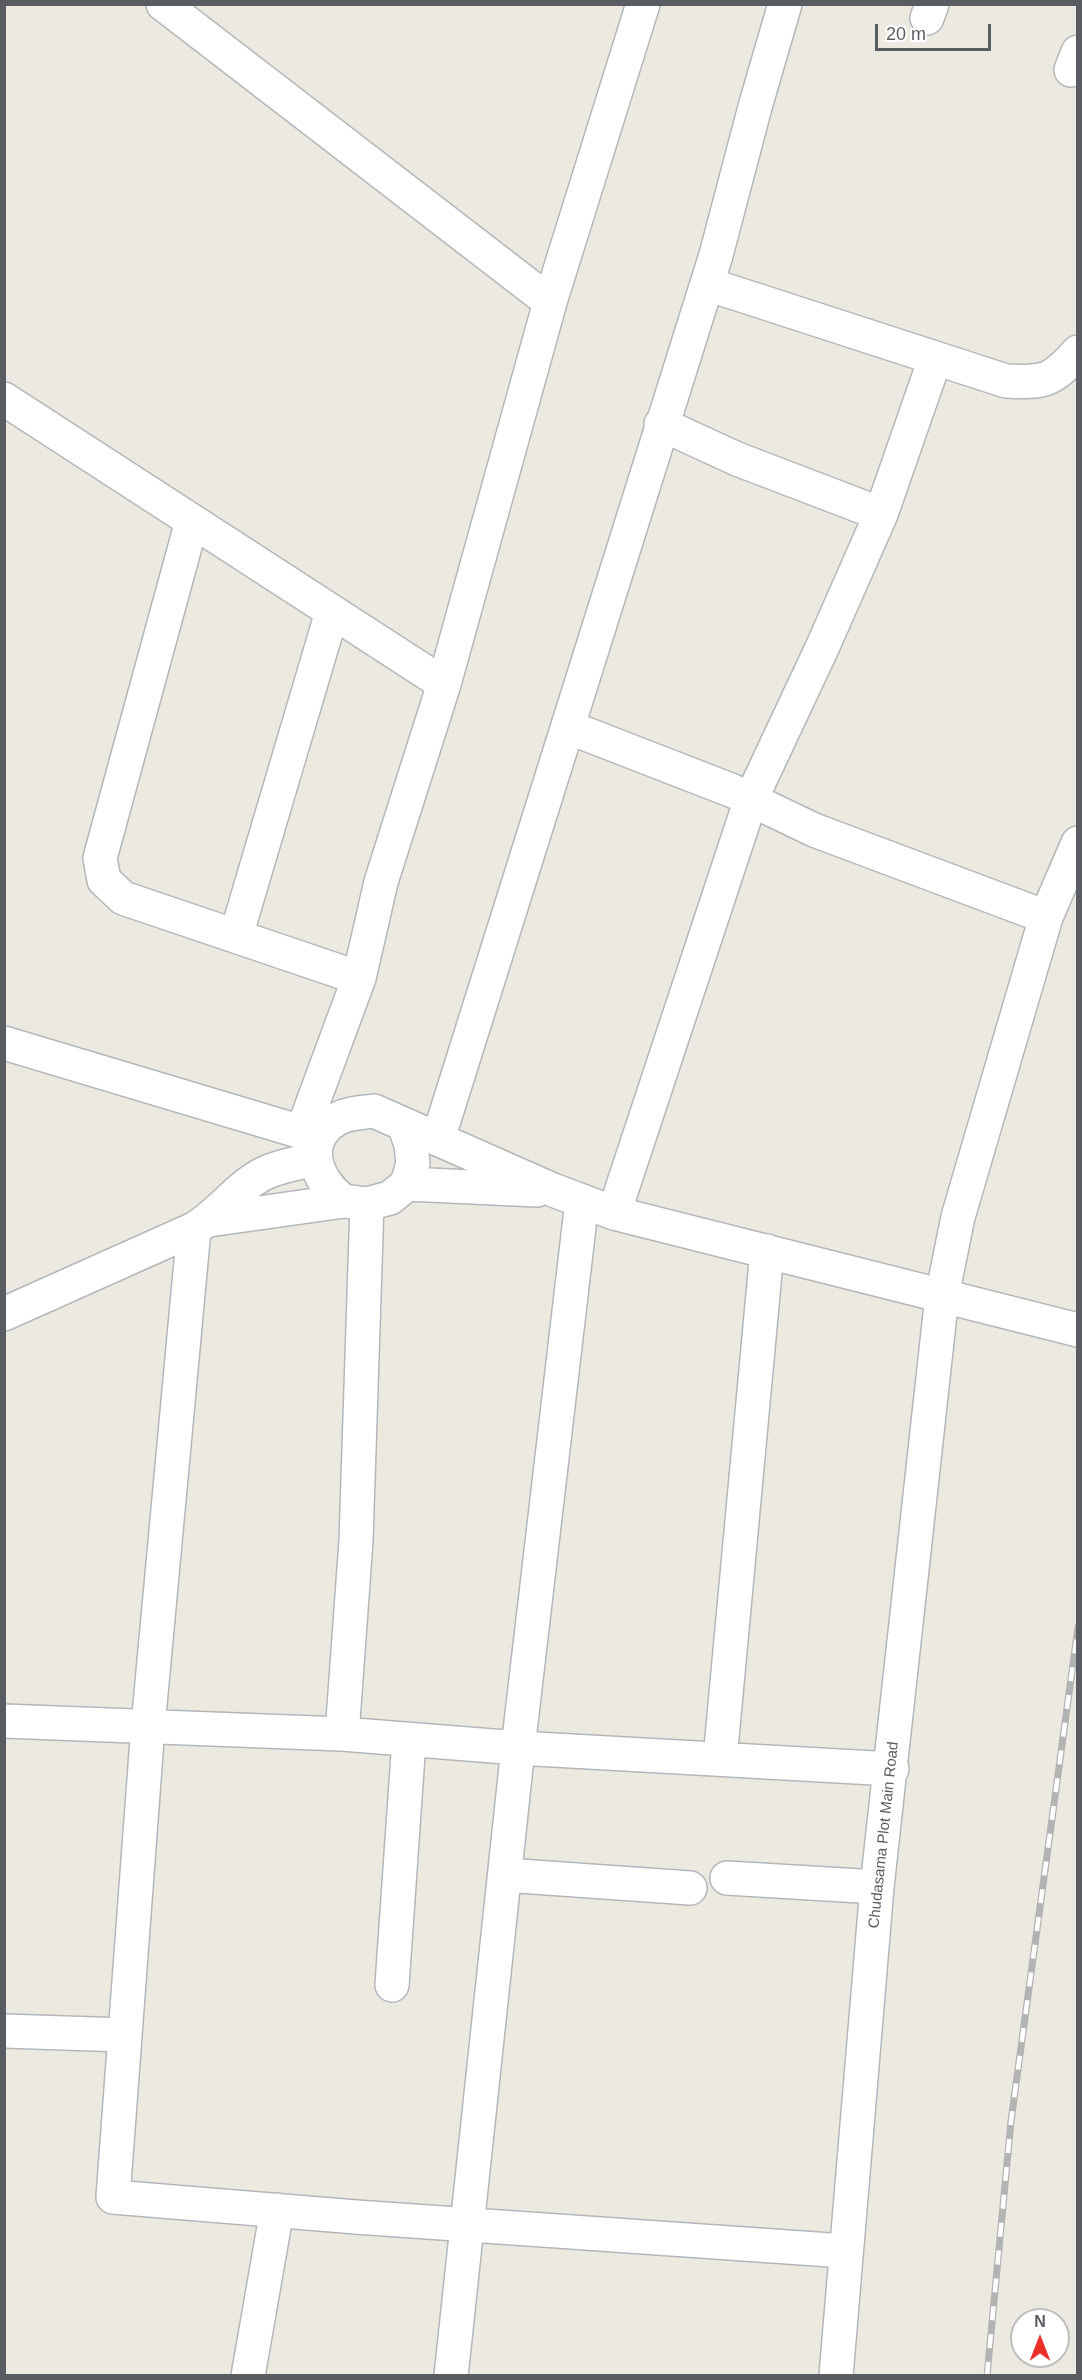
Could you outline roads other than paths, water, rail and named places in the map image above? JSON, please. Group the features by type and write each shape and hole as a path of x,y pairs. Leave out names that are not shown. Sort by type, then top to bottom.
{"street":[{"path":"163,4 550,302"},
{"path":"356,1203 330,1192 322,1181 312,1142 359,978 381,882 444,684 550,302 644,4"},
{"path":"438,1139 661,424 707,284 785,4"},
{"path":"707,284 1006,381 1036,383 1059,373 1077,352"},
{"path":"614,1213 751,799 822,648 881,514 935,359"},
{"path":"4,399 444,684"},
{"path":"661,424 738,459 881,514"},
{"path":"192,521 100,858 104,880 123,898 359,978"},
{"path":"236,936 333,612"},
{"path":"568,727 751,799 814,830 1046,917"},
{"name":"Chudasama Plot Main Road","path":"836,2376 877,1887 897,1726 942,1296 958,1217 1046,917 1077,843"},
{"path":"4,1043 312,1142"},
{"path":"845,2251 113,2197 148,1726 202,1224 245,1186 312,1142 335,1120 353,1113 374,1112 568,1196 614,1213 1077,1330"},
{"path":"9,1309 202,1224 390,1198 407,1184 413,1163 411,1145 405,1127"},
{"path":"407,1184 568,1196"},
{"path":"451,2376 518,1748 568,1196"},
{"path":"342,1734 356,1541 356,1203"},
{"path":"720,1759 767,1251"},
{"path":"4,1721 342,1734 518,1748 892,1769"},
{"path":"392,1984 410,1740"},
{"path":"505,1875 690,1888"},
{"path":"728,1878 877,1887"},
{"path":"4,2031 125,2035"},
{"path":"248,2376 277,2210"}],"railway":[{"path":"987,2376 1011,2121 1078,1627"}]}
